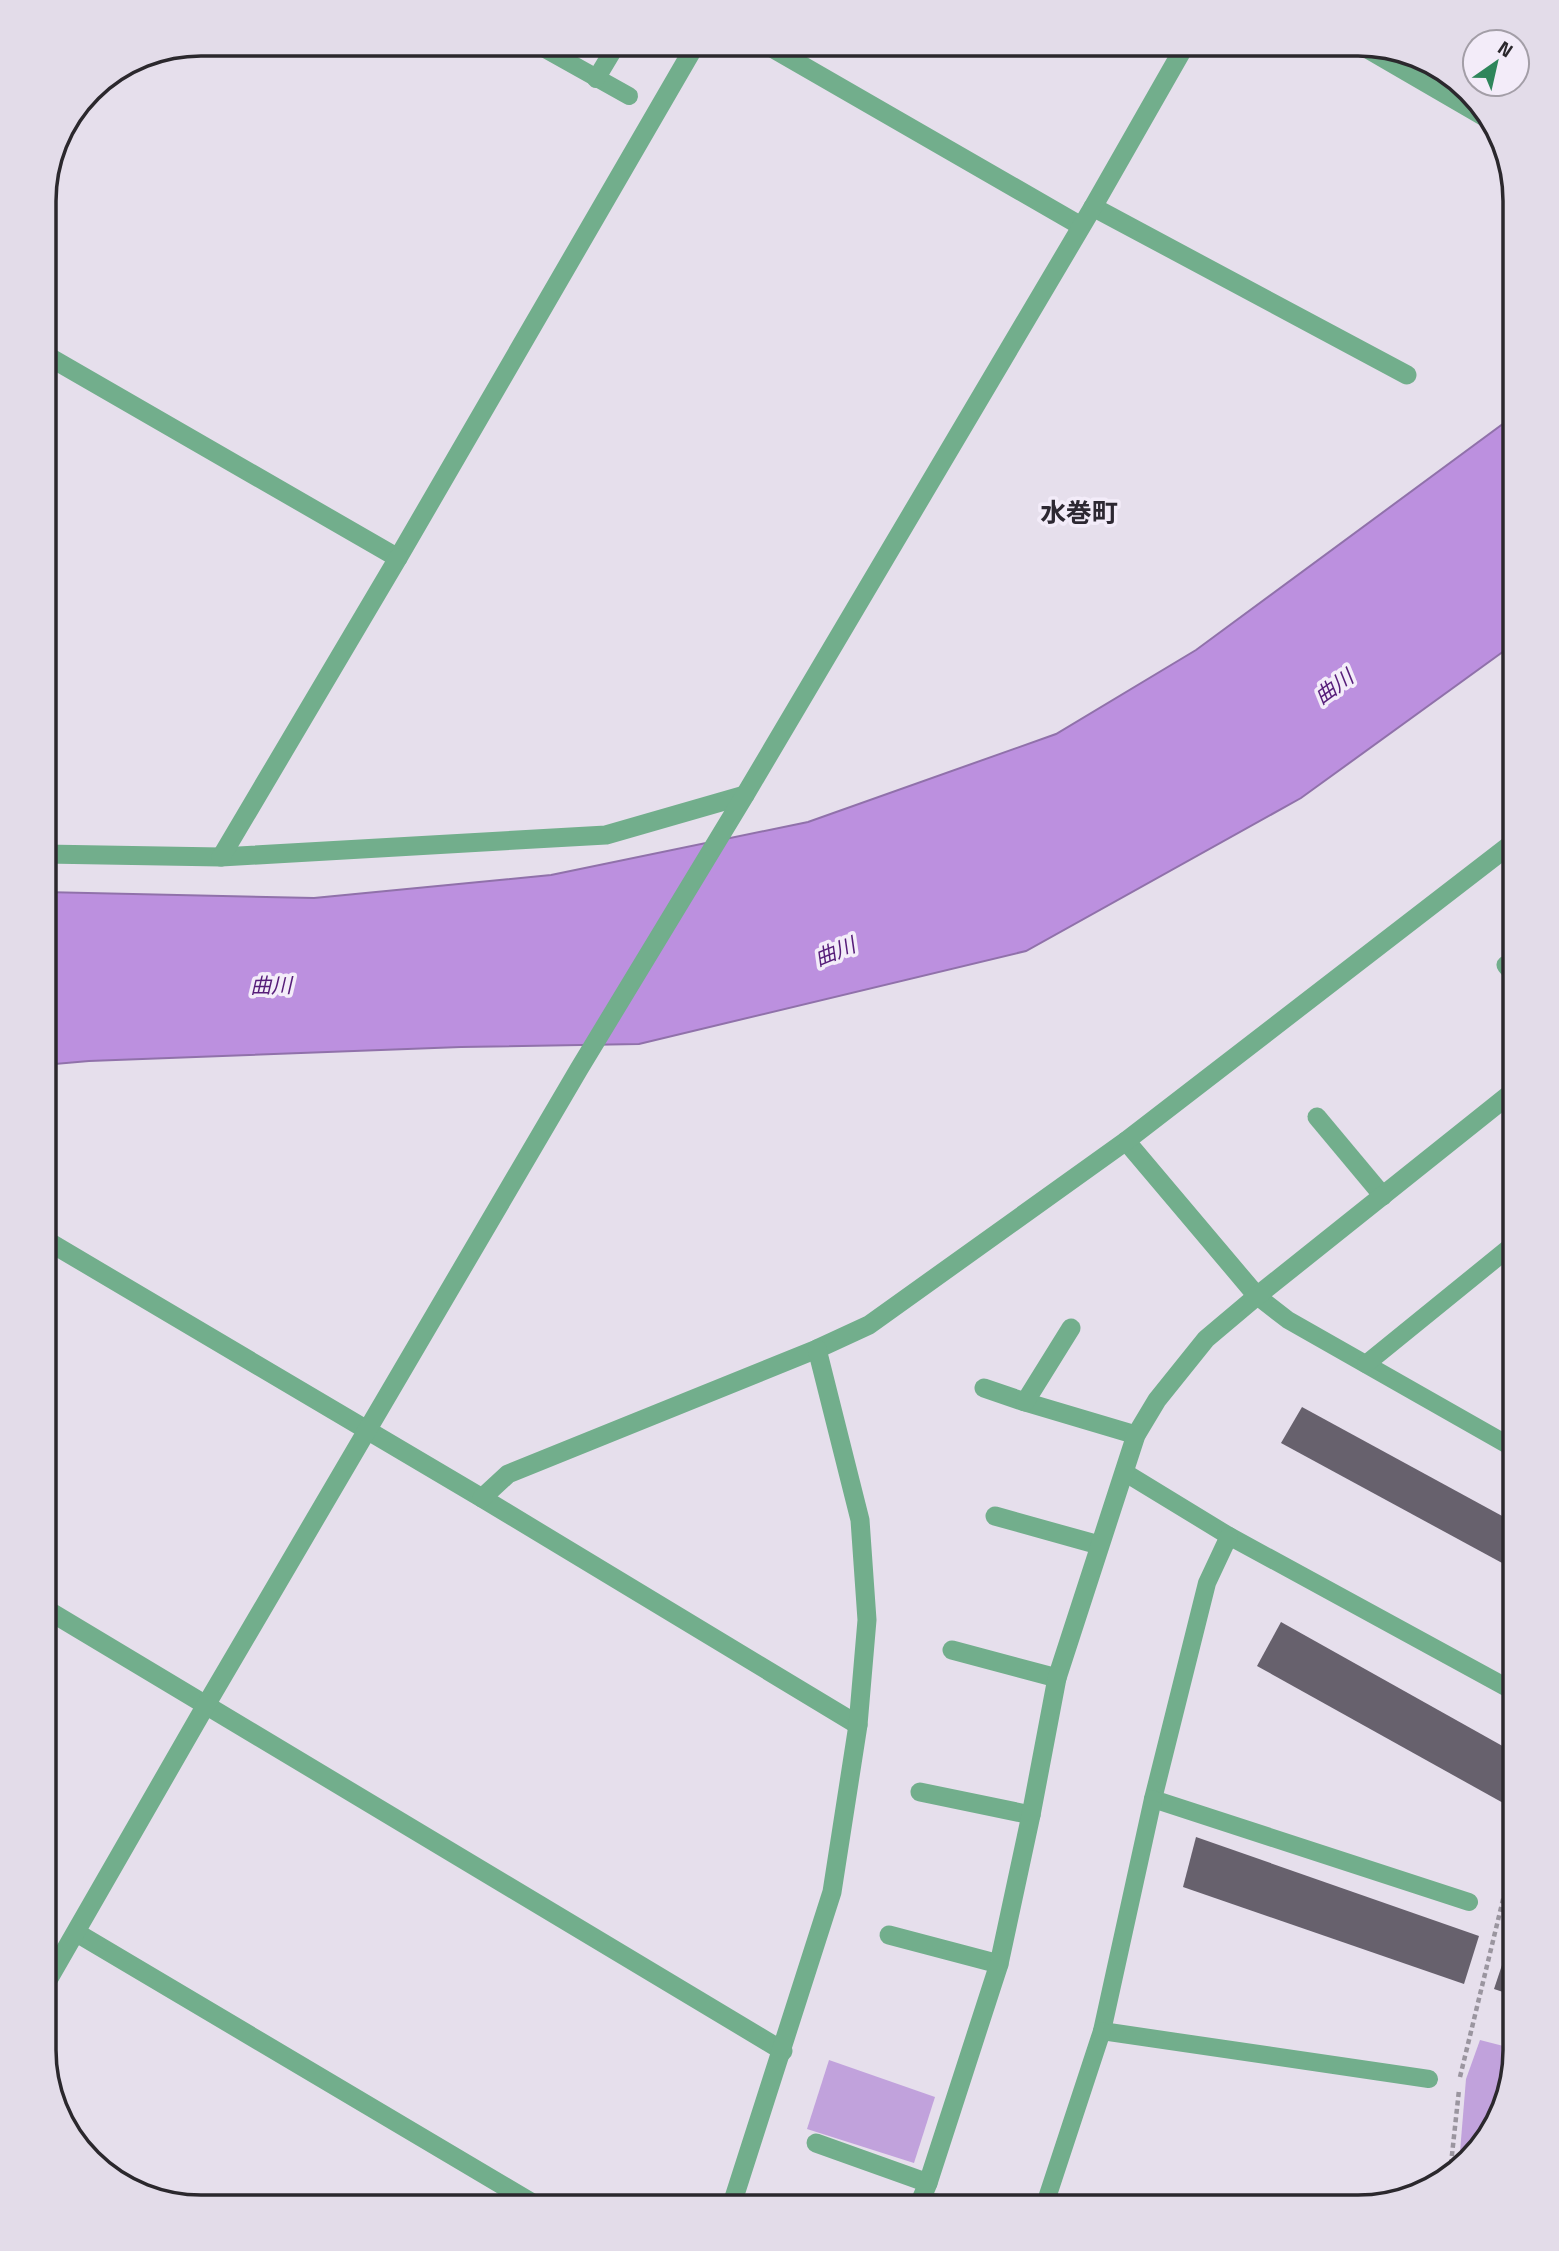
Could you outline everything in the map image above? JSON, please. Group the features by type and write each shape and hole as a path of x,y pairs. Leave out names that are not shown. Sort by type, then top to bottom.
{"street":[{"path":"221,857 689,56"},
{"path":"786,56 1081,226"},
{"path":"56,1967 205,1705 579,1069 729,822 1093,207 1179,56"},
{"path":"1384,58 1470,109"},
{"path":"1093,207 1407,375"},
{"path":"56,361 398,558"},
{"path":"56,854 221,857 606,835 745,795"},
{"path":"482,1498 508,1474 817,1349 869,1325 1126,1141 1503,850"},
{"path":"923,2195 999,1965 1057,1678 1136,1435 1157,1400 1206,1339 1503,1100"},
{"path":"1317,1117 1383,1196"},
{"path":"1126,1141 1257,1296"},
{"path":"56,1246 482,1498 858,1725"},
{"path":"1025,1402 1070,1328"},
{"path":"735,2195 832,1892 858,1725 867,1620 860,1520 817,1349"},
{"path":"984,1388 1136,1435"},
{"path":"995,1516 1099,1545"},
{"path":"56,1615 783,2050"},
{"path":"952,1650 1057,1678"},
{"path":"920,1792 1031,1815"},
{"path":"77,1933 519,2195"},
{"path":"889,1936 999,1965"},
{"path":"816,2143 918,2195"}],"lane":[{"path":"557,56 629,96"},
{"path":"596,79 610,56"},
{"path":"1366,1364 1503,1253"},
{"path":"1257,1296 1287,1320 1503,1442"},
{"path":"1124,1472 1229,1536 1503,1685"},
{"path":"1048,2195 1102,2031 1153,1799 1207,1583 1229,1536"},
{"path":"1153,1799 1469,1902"},
{"path":"1102,2031 1429,2079"}],"path":[{"path":"1451,2161 1460,2073 1503,1899"}],"shaded area":[{"path":"1480,2040 1503,2046 1502,2069 1492,2106 1484,2123 1460,2154 1466,2079"},
{"path":"829,2060 935,2097 914,2163 807,2129"}],"water":[{"name":"曲川","path":"1503,424 1503,652 1301,798 1026,951 639,1044 461,1047 56,1064 56,892 314,898 551,875 808,822 1056,734 1196,650"}],"building":[{"path":"1302,1407 1503,1516 1503,1563 1281,1443"},
{"path":"1281,1622 1503,1746 1503,1803 1257,1666"},
{"path":"1196,1837 1479,1936 1464,1984 1183,1887"},
{"path":"1503,1962 1503,1992 1494,1989"}],"district":[{"name":"水巻町","path":"1079,513"}]}
